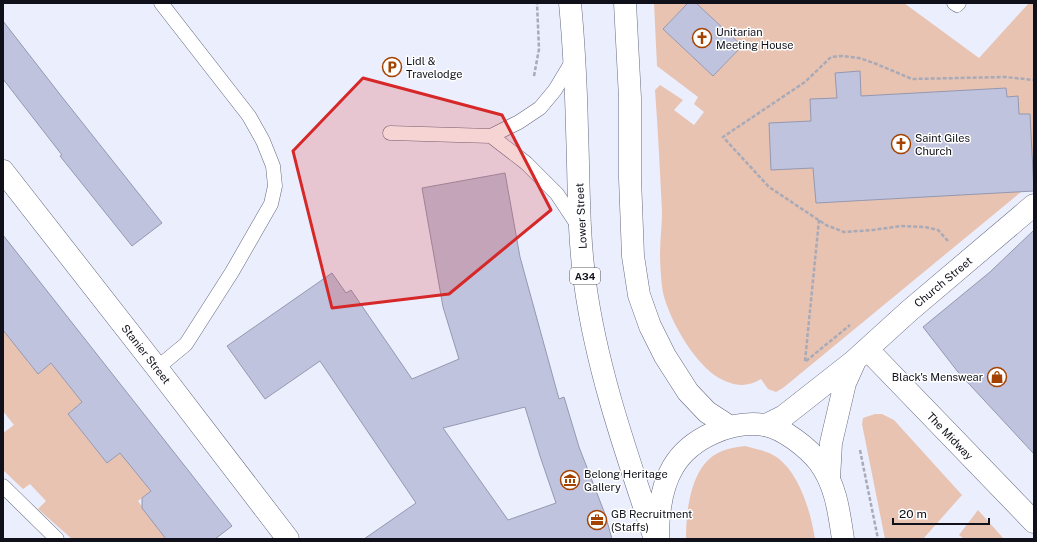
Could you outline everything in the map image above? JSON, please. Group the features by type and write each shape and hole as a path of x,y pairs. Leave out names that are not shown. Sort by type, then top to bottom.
{"main road":[{"name":"Lower Street","path":"570,3 575,57 580,229 586,290 605,385 655,539"},
{"path":"625,3 630,98 630,178 633,248 639,295 650,326 665,356 688,392 707,412 730,427"},
{"name":"Stanier Street","path":"3,171 288,539"},
{"name":"Church Street","path":"766,425 784,416 861,355 915,306 1034,205"},
{"name":"Church Street","path":"830,480 831,443 845,383 861,355"},
{"name":"The Midway","path":"861,355 1034,522"},
{"path":"658,539 658,525 661,506 666,485 673,467 687,450 707,436 730,427 751,424 766,425 777,429 807,449 819,462 830,480 836,497 844,539"}],"lane":[{"path":"157,368 186,344 232,272 271,204 275,186 273,166 263,141 249,116 161,3"},
{"path":"954,3 957,5 959,3"},
{"path":"390,133 491,136 519,122 540,108 555,90 575,57"},
{"path":"491,136 526,163 557,194 580,229"},
{"path":"3,486 57,539"}],"path":[{"path":"534,76 539,49 537,3"},
{"path":"949,243 938,230 925,227 901,226 844,232 826,225 769,187 723,137 805,82 831,57 842,56 859,58 912,79 1005,77 1034,80"},
{"path":"819,220 805,362 853,322"},
{"path":"859,446 878,539"}],"highlighted area":[{"path":"363,78 502,115 551,210 449,294 332,308 293,151"}],"shaded area":[{"path":"654,3 688,3 663,29 713,76 742,46 696,3 904,3 979,58 1029,3 1034,3 1034,178 1021,192 783,388 776,392 768,389 761,379 745,385 724,381 700,362 683,338 669,311 662,287 660,254 662,212 655,90 660,85 683,100 674,110 694,125 704,112 694,104 698,97 657,66"},
{"path":"24,328 41,349 27,361 38,374 51,363 82,402 68,414 107,463 121,452 151,491 138,501 166,539 72,539 38,509 46,501 30,484 23,489 3,470 3,433 14,425 3,411 3,330 10,339"},
{"path":"875,414 882,414 894,420 962,495 923,539 885,539 862,424 863,418"},
{"path":"745,446 771,454 786,465 803,495 811,518 815,539 686,539 687,517 691,492 700,470 707,461 716,454 730,448"},
{"path":"978,510 1004,539 964,539 959,535"}],"building":[{"name":"Unitarian Meeting House","path":"688,3 696,3 742,46 713,76 663,29"},
{"path":"3,21 162,223 132,246 60,156 62,155 3,79"},
{"name":"Saint Giles Church","path":"860,71 861,96 1006,88 1007,97 1018,96 1019,114 1030,114 1034,191 816,203 813,168 771,170 769,123 811,121 810,99 837,98 835,73"},
{"path":"505,173 520,257 559,399 564,397 579,447 605,514 612,539 364,539 416,503 320,361 265,399 227,346 332,273 346,293 351,290 412,379 459,359 443,307 422,188","holes":["525,407 556,503 508,520 443,428"]},
{"path":"1034,230 1034,454 958,372 923,327 990,272"},
{"path":"3,235 232,526 215,539 166,539 142,508 142,498 151,491 120,453 107,463 68,414 82,402 51,363 38,374 3,330"}],"place":[{"name":"Unitarian Meeting House","path":"702,38"},
{"name":"Lidl & Travelodge","path":"392,67"},
{"name":"Saint Giles Church","path":"901,144"},
{"name":"Black's Menswear","path":"997,377"},
{"name":"Belong Heritage Gallery","path":"570,480"},
{"name":"GB Recruitment (Staffs)","path":"597,520"}]}
